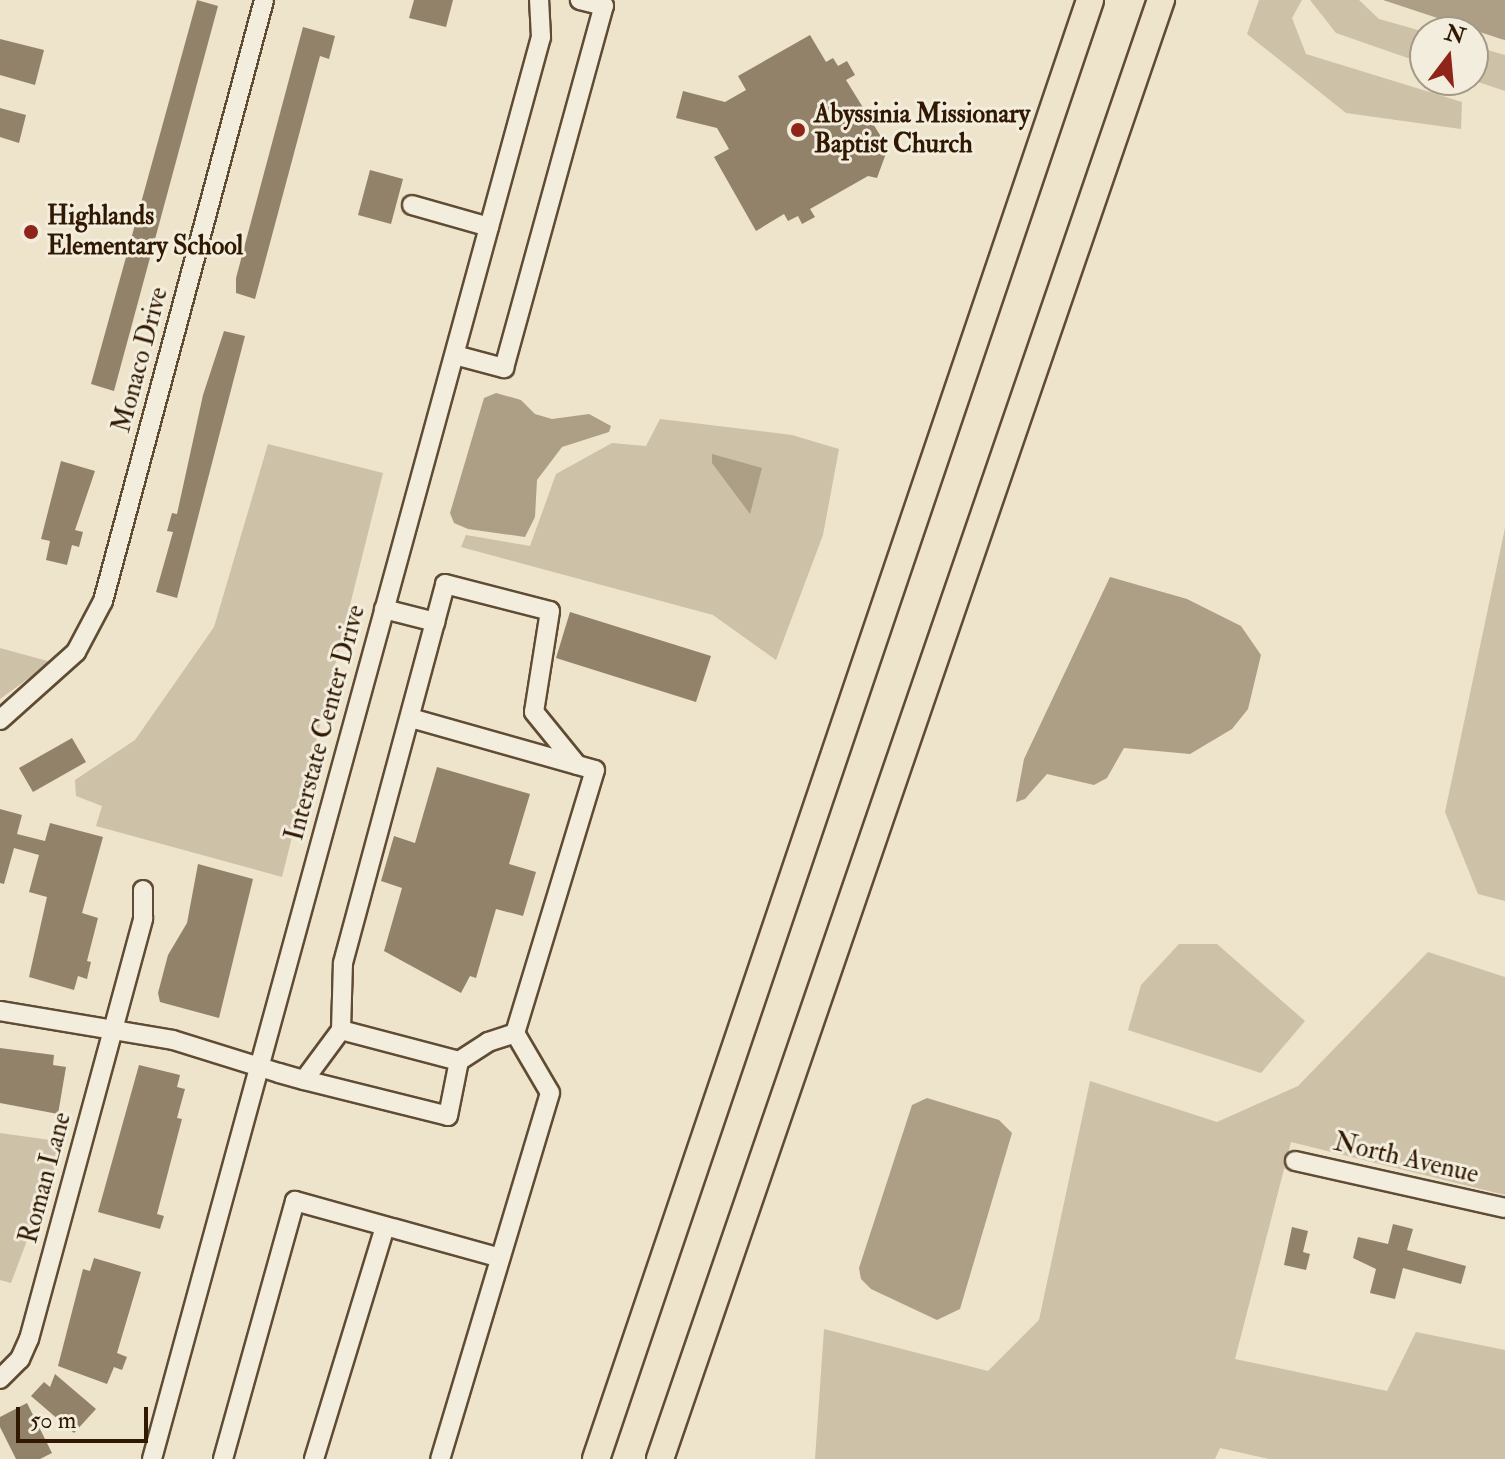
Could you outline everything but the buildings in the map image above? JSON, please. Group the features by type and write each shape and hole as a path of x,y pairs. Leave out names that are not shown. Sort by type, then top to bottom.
{"highway":[{"path":"596,1459 1090,0"},
{"path":"660,1459 1161,0"}],"street":[{"name":"Monaco Drive","path":"0,720 55,674 90,630 103,601 264,0"},
{"name":"Interstate Center Drive","path":"152,1459 541,37 539,0"},
{"path":"455,355 504,368 604,6 580,0"},
{"path":"412,205 489,227"},
{"path":"304,1080 341,1030 343,963 445,584 550,611 534,712 577,765"},
{"path":"384,609 435,622"},
{"path":"411,718 595,770 515,1033 550,1093 440,1459"},
{"name":"Roman Lane","path":"0,1379 20,1359 29,1339 143,918 143,890"},
{"path":"0,1011 173,1040 304,1080 448,1116 459,1061 488,1042 515,1033"},
{"path":"341,1030 459,1061"},
{"name":"North Avenue","path":"1295,1161 1505,1208"},
{"path":"223,1459 295,1201 500,1258"},
{"path":"314,1459 385,1227"}],"shaded area":[{"path":"1259,0 1302,0 1292,18 1306,54 1409,86 1409,96 1442,96 1462,102 1461,129 1346,113 1247,34"},
{"path":"1310,0 1359,0 1379,19 1409,27 1409,58 1336,33"},
{"path":"1383,0 1505,0 1505,40 1489,35 1489,16 1431,16"},
{"path":"1489,50 1505,55 1505,91 1489,86"},
{"path":"496,393 521,400 535,414 552,419 589,414 611,426 609,432 562,447 537,480 535,517 525,537 468,529 454,523 450,513 484,398"},
{"path":"660,419 792,435 839,449 823,535 776,660 713,615 461,547 466,535 530,546 556,474 612,443 646,446"},
{"path":"268,444 383,473 282,877 96,826 102,806 76,796 75,780 135,740 214,627"},
{"path":"712,454 762,468 750,514 712,463"},
{"path":"1505,528 1505,901 1478,894 1445,812"},
{"path":"1110,577 1187,599 1241,626 1261,655 1248,709 1232,729 1190,754 1124,748 1107,778 1094,785 1047,774 1025,799 1016,802 1024,759"},
{"path":"0,648 51,662 0,699"},
{"path":"1179,944 1217,944 1305,1021 1261,1073 1128,1030 1141,985"},
{"path":"1428,952 1505,977 1505,1195 1291,1142 1235,1359 1387,1391 1416,1332 1505,1350 1505,1459 1269,1459 1220,1448 1215,1459 815,1459 824,1329 988,1371 1039,1320 1090,1081 1217,1122 1298,1086"},
{"path":"927,1098 999,1120 1012,1133 960,1309 937,1320 871,1289 861,1279 859,1268 912,1105"},
{"path":"0,1133 64,1142 11,1283 0,1280"}],"place":[{"name":"Abyssinia Missionary Baptist Church","path":"798,130"},
{"name":"Highlands Elementary School","path":"31,232"}]}
